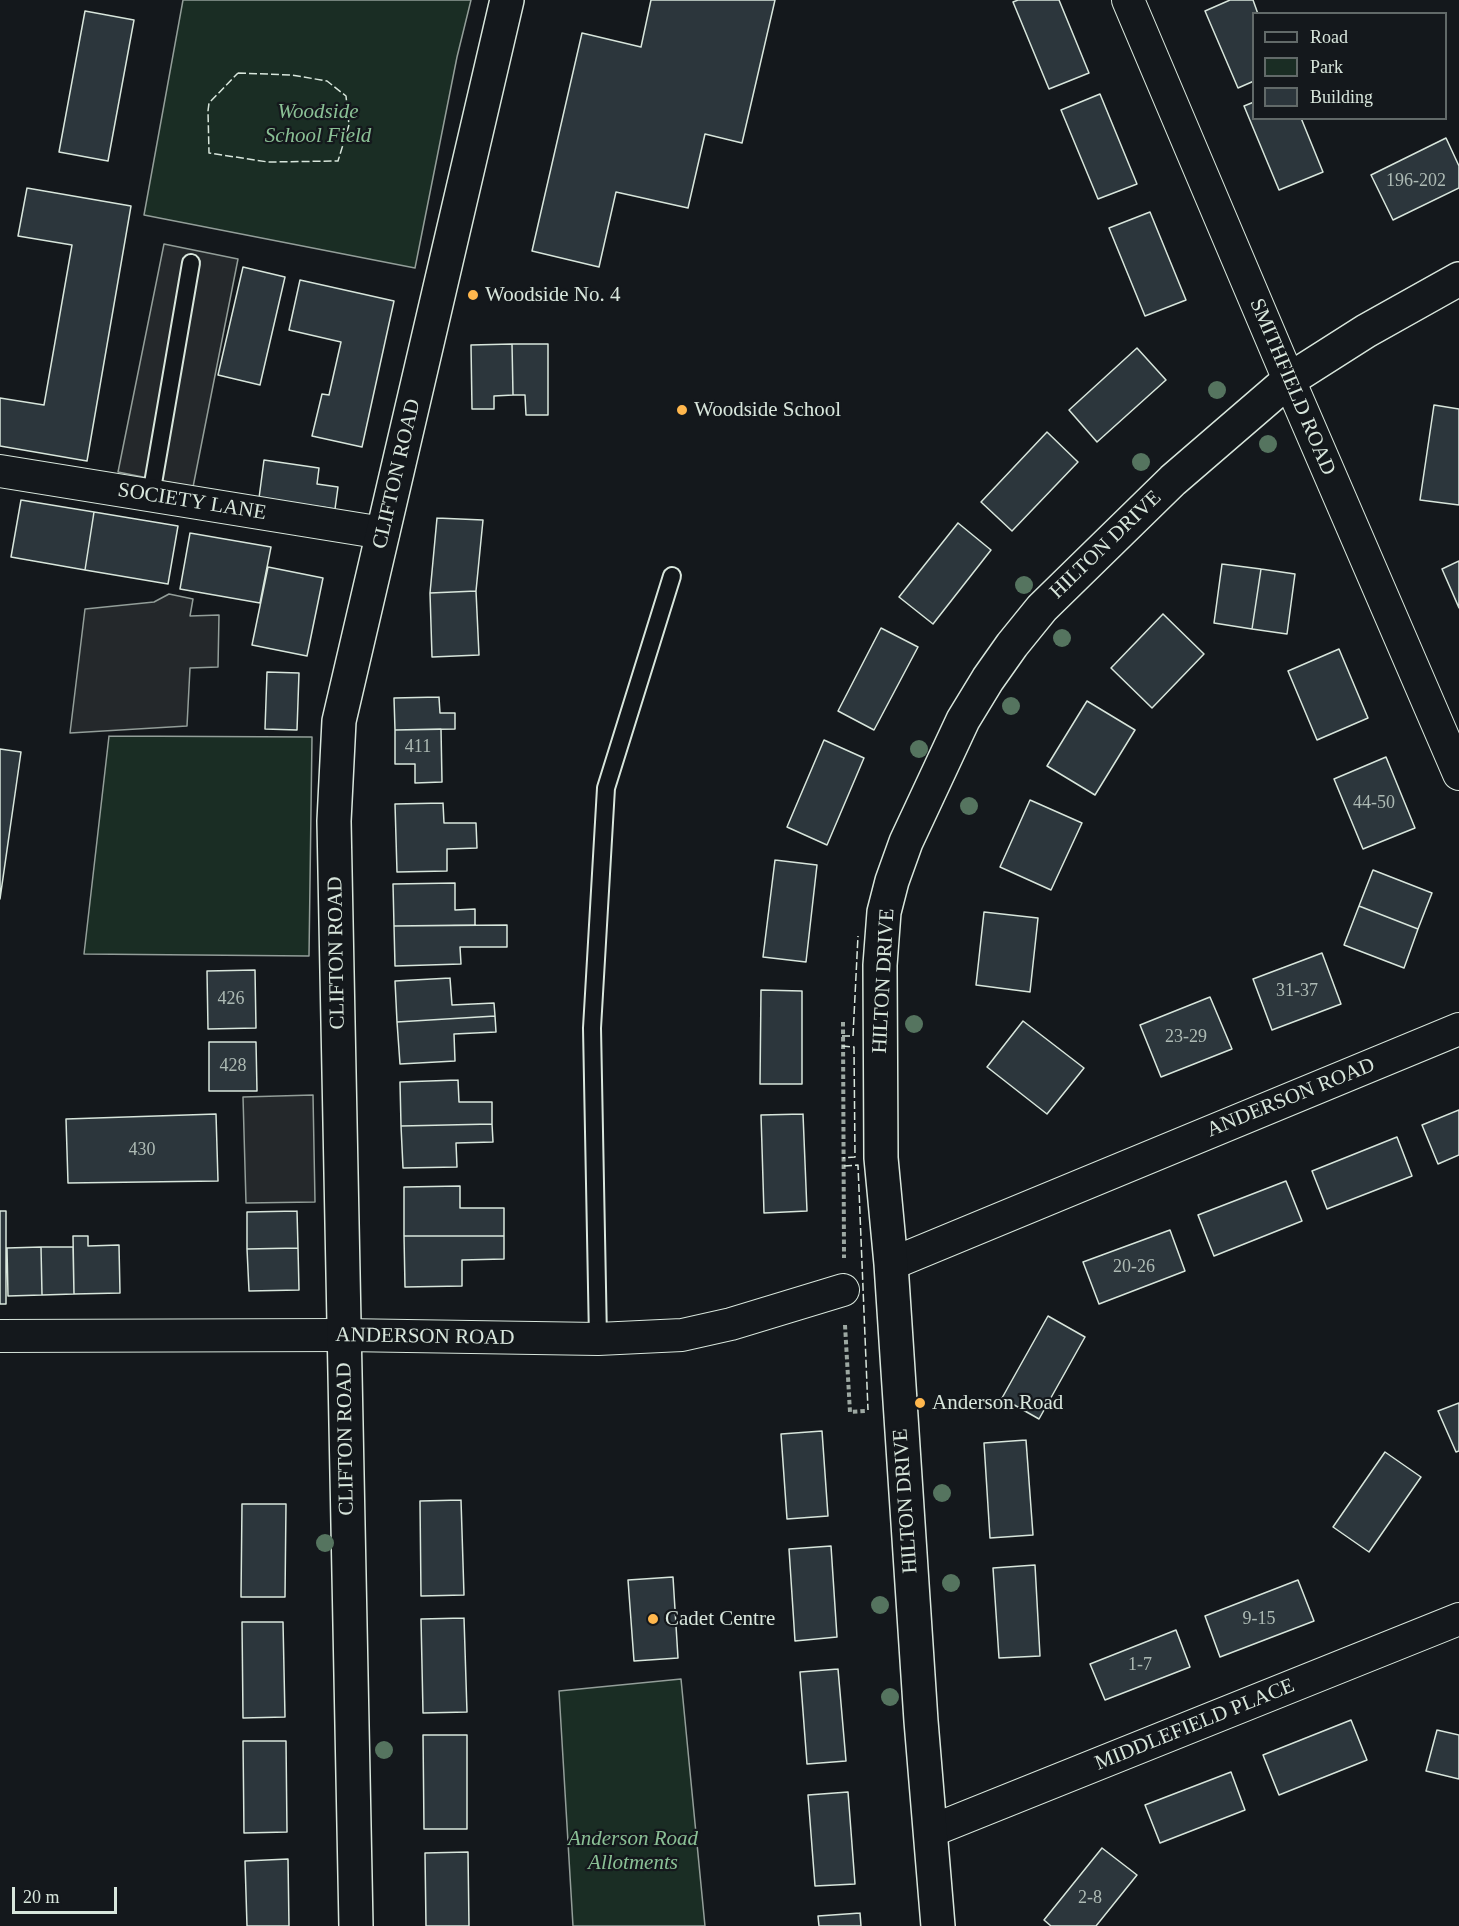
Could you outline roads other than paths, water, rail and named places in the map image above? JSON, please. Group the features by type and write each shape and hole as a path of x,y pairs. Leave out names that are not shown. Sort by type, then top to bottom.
{"street":[{"name":"CLIFTON ROAD","path":"356,1926 334,821 339,721 507,0"},
{"name":"SMITHFIELD ROAD","path":"1128,0 1459,774"},
{"name":"HILTON DRIVE","path":"938,1926 921,1721 891,1264 881,1158 880,965 884,912 892,881 906,842 963,720 1000,662 1034,618 1080,569 1173,480 1289,380 1366,332 1459,279"},
{"name":"SOCIETY LANE","path":"0,471 383,533"},
{"name":"ANDERSON ROAD","path":"891,1264 1459,1029"},
{"name":"ANDERSON ROAD","path":"0,1336 345,1335 597,1339 682,1335 731,1324 843,1290"},
{"name":"MIDDLEFIELD PLACE","path":"931,1831 1459,1619"}],"lane":[{"path":"151,495 191,263"},
{"path":"597,1339 592,1028 606,788 672,576"}],"place":[{"name":"Woodside No. 4","path":"473,295"},
{"name":"Woodside School","path":"682,410"},
{"name":"Anderson Road","path":"920,1403"},
{"name":"Cadet Centre","path":"653,1619"}],"park label":[{"name":"Woodside School Field","path":"318,124"},
{"name":"Anderson Road Allotments","path":"633,1851"}]}
